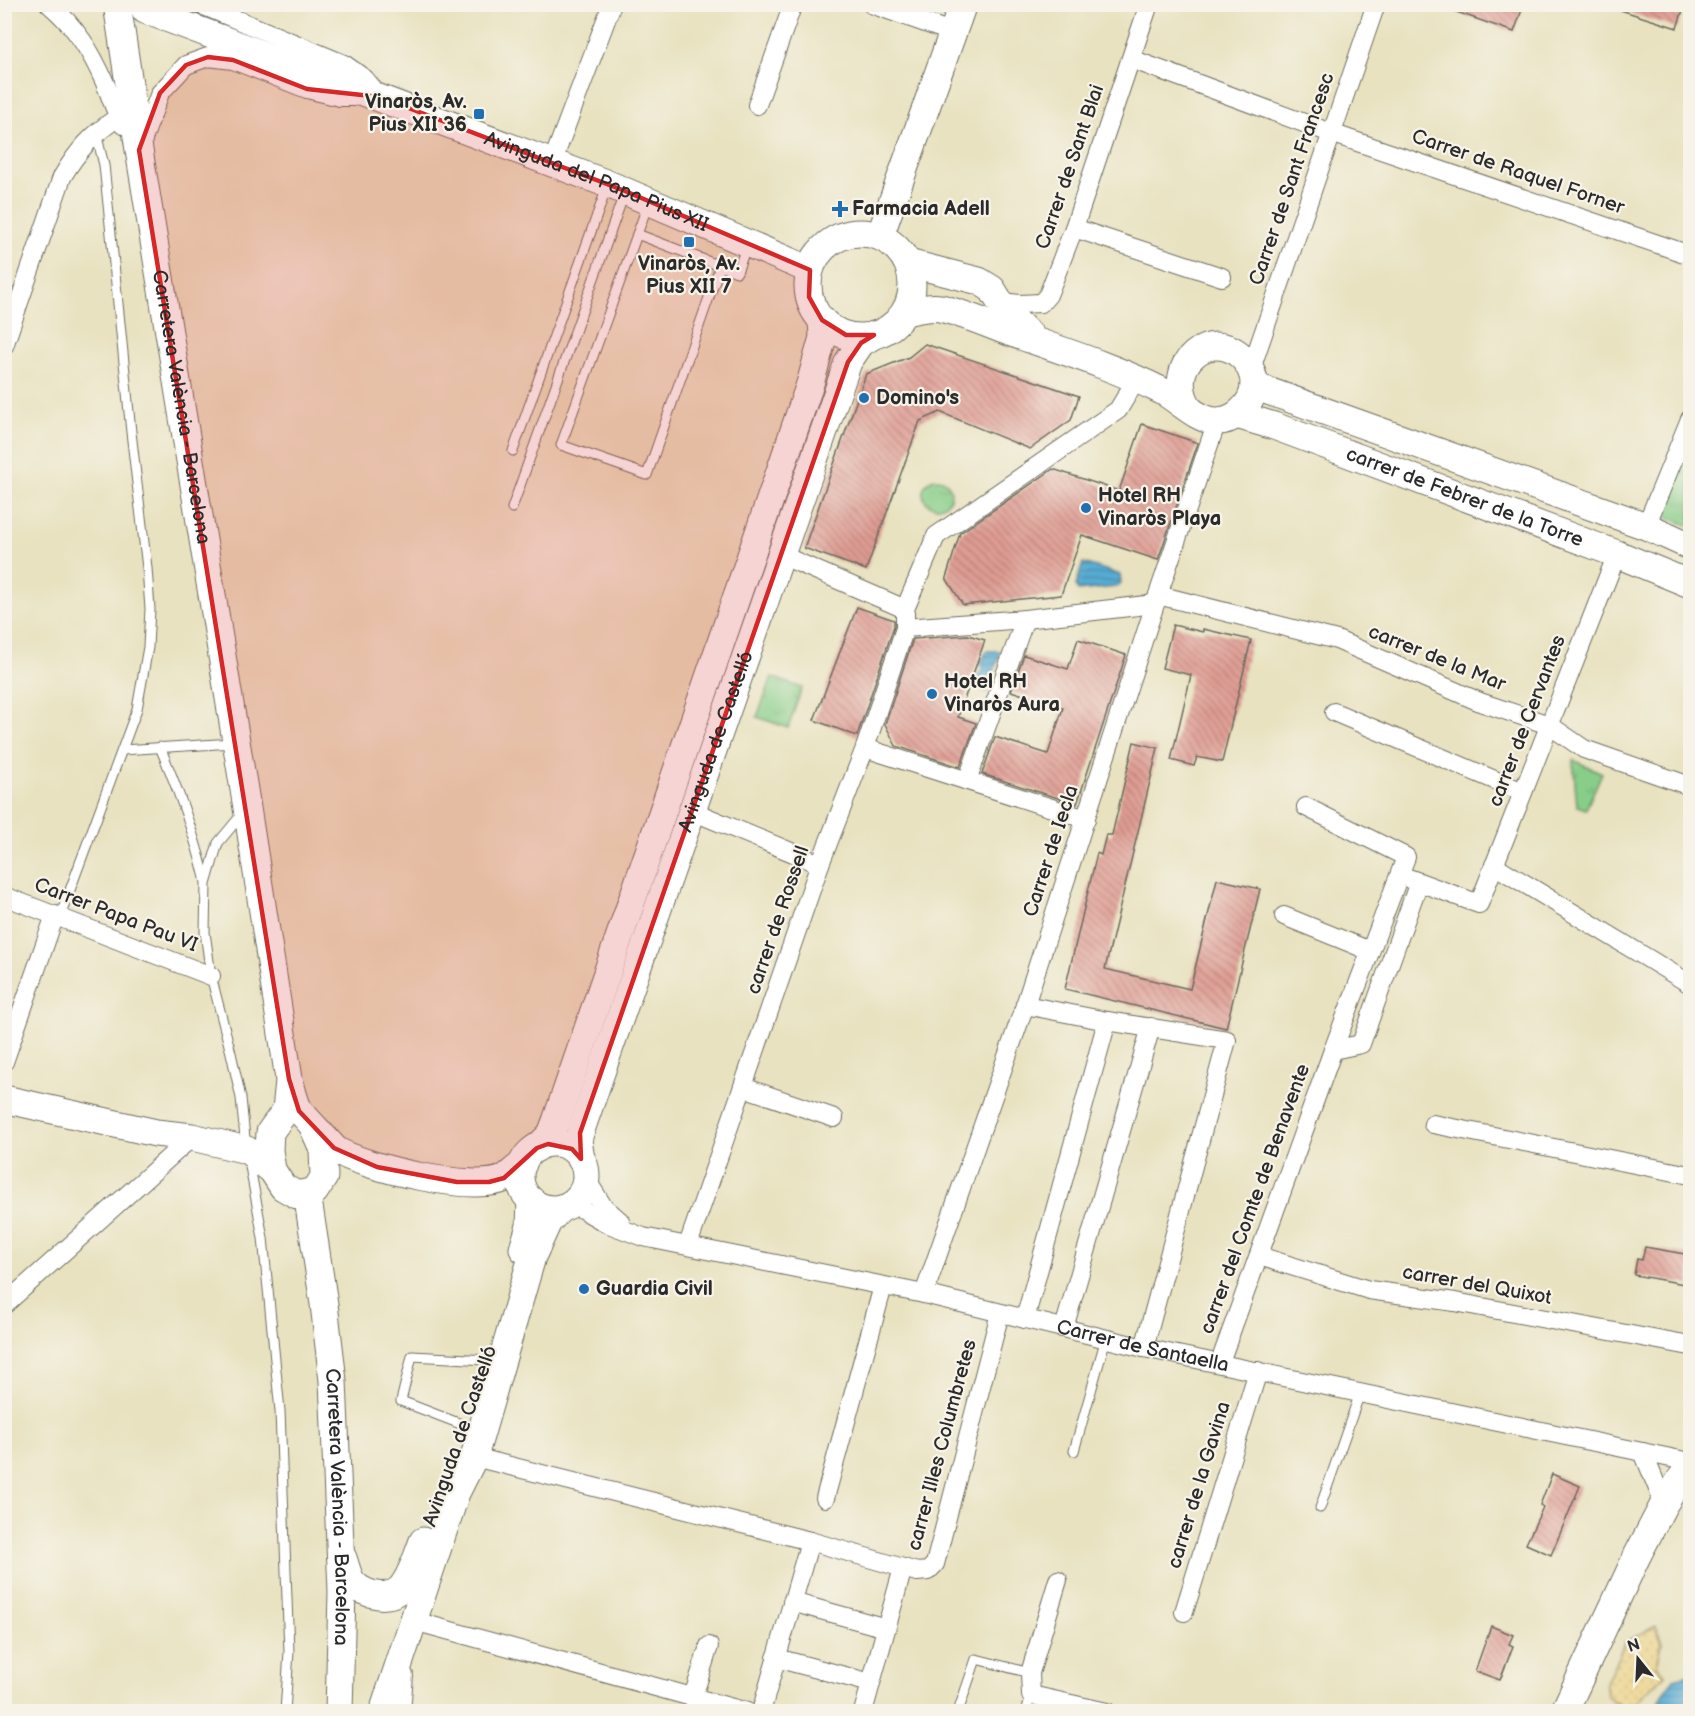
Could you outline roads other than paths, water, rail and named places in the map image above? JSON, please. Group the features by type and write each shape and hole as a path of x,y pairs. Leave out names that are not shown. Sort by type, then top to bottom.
{"street":[{"path":"49,4 69,21 84,40 118,117 139,150"},
{"name":"Carretera València - Barcelona","path":"117,4 289,1079"},
{"name":"Avinguda del Papa Pius XII","path":"199,4 344,64 365,79 380,97"},
{"path":"552,163 612,4"},
{"path":"756,105 793,4"},
{"path":"871,4 954,33"},
{"path":"880,236 963,4"},
{"name":"Carrer de Sant Blai","path":"1000,302 1041,303 1048,295 1074,228 1149,4"},
{"name":"Carrer de Sant Francesc","path":"1252,378 1331,133 1376,4"},
{"name":"Avinguda del Papa Pius XII","path":"145,10 627,192 810,270"},
{"name":"Avinguda del Papa Pius XII","path":"139,150 160,93 186,65 208,57 234,60 307,89 340,97 380,97"},
{"name":"Carrer de Raquel Forner","path":"1131,59 1331,133 1690,255"},
{"path":"4,346 8,324 62,177 73,158 87,141 118,117"},
{"path":"1074,228 1222,277"},
{"path":"863,232 880,236 896,247 908,263 912,279 911,297 904,312 891,326 874,335 860,337 846,335 833,329 822,320 809,297 810,270 818,254 830,242 846,235 863,232"},
{"path":"908,263 979,281 992,290 1006,312 1021,328 1041,343"},
{"path":"904,312 939,308 1041,343 1162,392 1197,415 1227,418 1245,407 1251,397 1252,378 1244,358 1234,350 1221,347 1209,347 1197,352 1181,372 1182,397 1189,408"},
{"name":"Avinguda de Castelló","path":"530,1156 550,1134 560,1110 810,384 823,337 822,320"},
{"name":"Avinguda de Castelló","path":"584,1169 578,1141 580,1133 848,362 861,343 874,335"},
{"path":"1126,376 1188,361"},
{"path":"781,555 905,609 936,536 1118,410 1126,376"},
{"name":"carrer de Febrer de la Torre","path":"1252,378 1646,526 1690,546"},
{"name":"carrer de Febrer de la Torre","path":"1227,418 1274,426 1617,554 1690,584"},
{"name":"Carrer de Iecla","path":"924,1294 1025,1005 1156,600 1227,418"},
{"path":"1646,526 1690,419"},
{"name":"carrer de Cervantes","path":"1419,882 1479,904 1617,554"},
{"name":"carrer de la Mar","path":"905,628 1026,619 1156,600 1336,640 1480,702 1549,725 1584,749 1690,786"},
{"name":"carrer de Rossell","path":"688,1245 820,864 865,748 905,628 905,609"},
{"path":"967,781 1026,619"},
{"path":"1334,712 1523,792"},
{"path":"865,748 1086,819"},
{"path":"1306,807 1406,857 1398,874 1419,882"},
{"path":"692,811 820,864"},
{"path":"1494,865 1690,984"},
{"name":"carrer del Comte de Benavente","path":"1220,1362 1398,874"},
{"name":"carrer del Comte de Benavente","path":"1333,1050 1361,1044 1419,882"},
{"name":"Carrer Papa Pau VI","path":"4,896 211,976"},
{"path":"4,1062 58,916"},
{"path":"1284,916 1370,951"},
{"path":"1025,1005 1227,1040 1144,1348"},
{"path":"1025,1319 1107,1021"},
{"path":"1064,1328 1150,1027"},
{"path":"289,1079 299,1111 334,1148 354,1159 377,1167 457,1182 489,1182 504,1178 548,1144 560,1144 572,1149 584,1169 583,1190 577,1199 565,1207 553,1209 538,1205 523,1194 489,1182"},
{"path":"289,1079 286,1110 266,1138 255,1148 259,1160 283,1187 297,1195 346,1168 377,1167"},
{"path":"743,1087 834,1118"},
{"path":"4,1099 156,1133 192,1137 259,1160"},
{"name":"Carretera València - Barcelona","path":"311,1123 323,1149 315,1185 324,1304 333,1382 341,1555 339,1712"},
{"path":"1433,1124 1690,1175"},
{"path":"4,1305 192,1137"},
{"path":"530,1156 521,1181 530,1199"},
{"name":"Carrer de Santaella","path":"584,1169 603,1206 643,1237"},
{"name":"Avinguda de Castelló","path":"383,1712 456,1493 474,1457 474,1427 488,1360 530,1226 530,1199"},
{"name":"Carrer de Santaella","path":"565,1207 576,1205 606,1223 643,1237 924,1294 1144,1348 1220,1362 1690,1464"},
{"name":"Avinguda de Castelló","path":"341,1555 352,1583 369,1594 388,1595 399,1590 416,1560 474,1427 532,1257 548,1222 565,1207"},
{"name":"carrer del Quixot","path":"1259,1256 1369,1290 1455,1302 1690,1346"},
{"path":"825,1498 883,1286"},
{"name":"carrer Illes Columbretes","path":"474,1457 810,1541 917,1572 928,1571 935,1564 1000,1313"},
{"name":"carrer de la Gavina","path":"1184,1612 1258,1371"},
{"path":"1643,1452 1664,1504"},
{"path":"1564,1712 1637,1556 1664,1504 1690,1464"},
{"path":"761,1712 810,1541"},
{"path":"863,1712 903,1568"},
{"path":"1058,1580 1030,1673 1028,1703 1107,1712"},
{"path":"792,1602 886,1628"},
{"path":"414,1621 747,1712"},
{"name":"Avinguda de Castelló","path":"400,1712 414,1621"},
{"path":"693,1696 709,1646"},
{"path":"776,1658 871,1683"}],"lane":[{"path":"58,916 137,709 148,647 150,609 104,165 96,133"},
{"path":"627,192 637,234 561,445 647,475 720,266"},
{"path":"513,451 627,192"},
{"path":"512,508 627,192"},
{"path":"637,234 737,272 748,243"},
{"path":"122,750 237,743"},
{"path":"160,747 197,843 206,884 205,932 211,976 259,1160 263,1238 280,1411 290,1652 285,1712"},
{"path":"206,884 218,843 247,808"},
{"path":"1074,1451 1106,1338"},
{"path":"474,1427 401,1401 412,1356 488,1360"},
{"path":"1320,1508 1360,1393"},
{"path":"958,1712 976,1659 1030,1673"}],"water":[{"path":"1083,563 1120,575 1121,583 1116,587 1078,591 1076,585"},
{"path":"987,651 1001,651 987,692 976,688 974,681 982,670 981,662"},
{"path":"1690,1674 1690,1711 1653,1711 1674,1678"}],"place":[{"name":"Vinaròs, Av. Pius XII 36","path":"479,114"},
{"name":"Farmacia Adell","path":"840,209"},
{"name":"Vinaròs, Av. Pius XII 7","path":"689,242"},
{"name":"Domino's","path":"864,398"},
{"name":"Hotel RH Vinaròs Playa","path":"1086,508"},
{"name":"Hotel RH Vinaròs Aura","path":"932,694"},
{"name":"Guardia Civil","path":"584,1289"}]}
